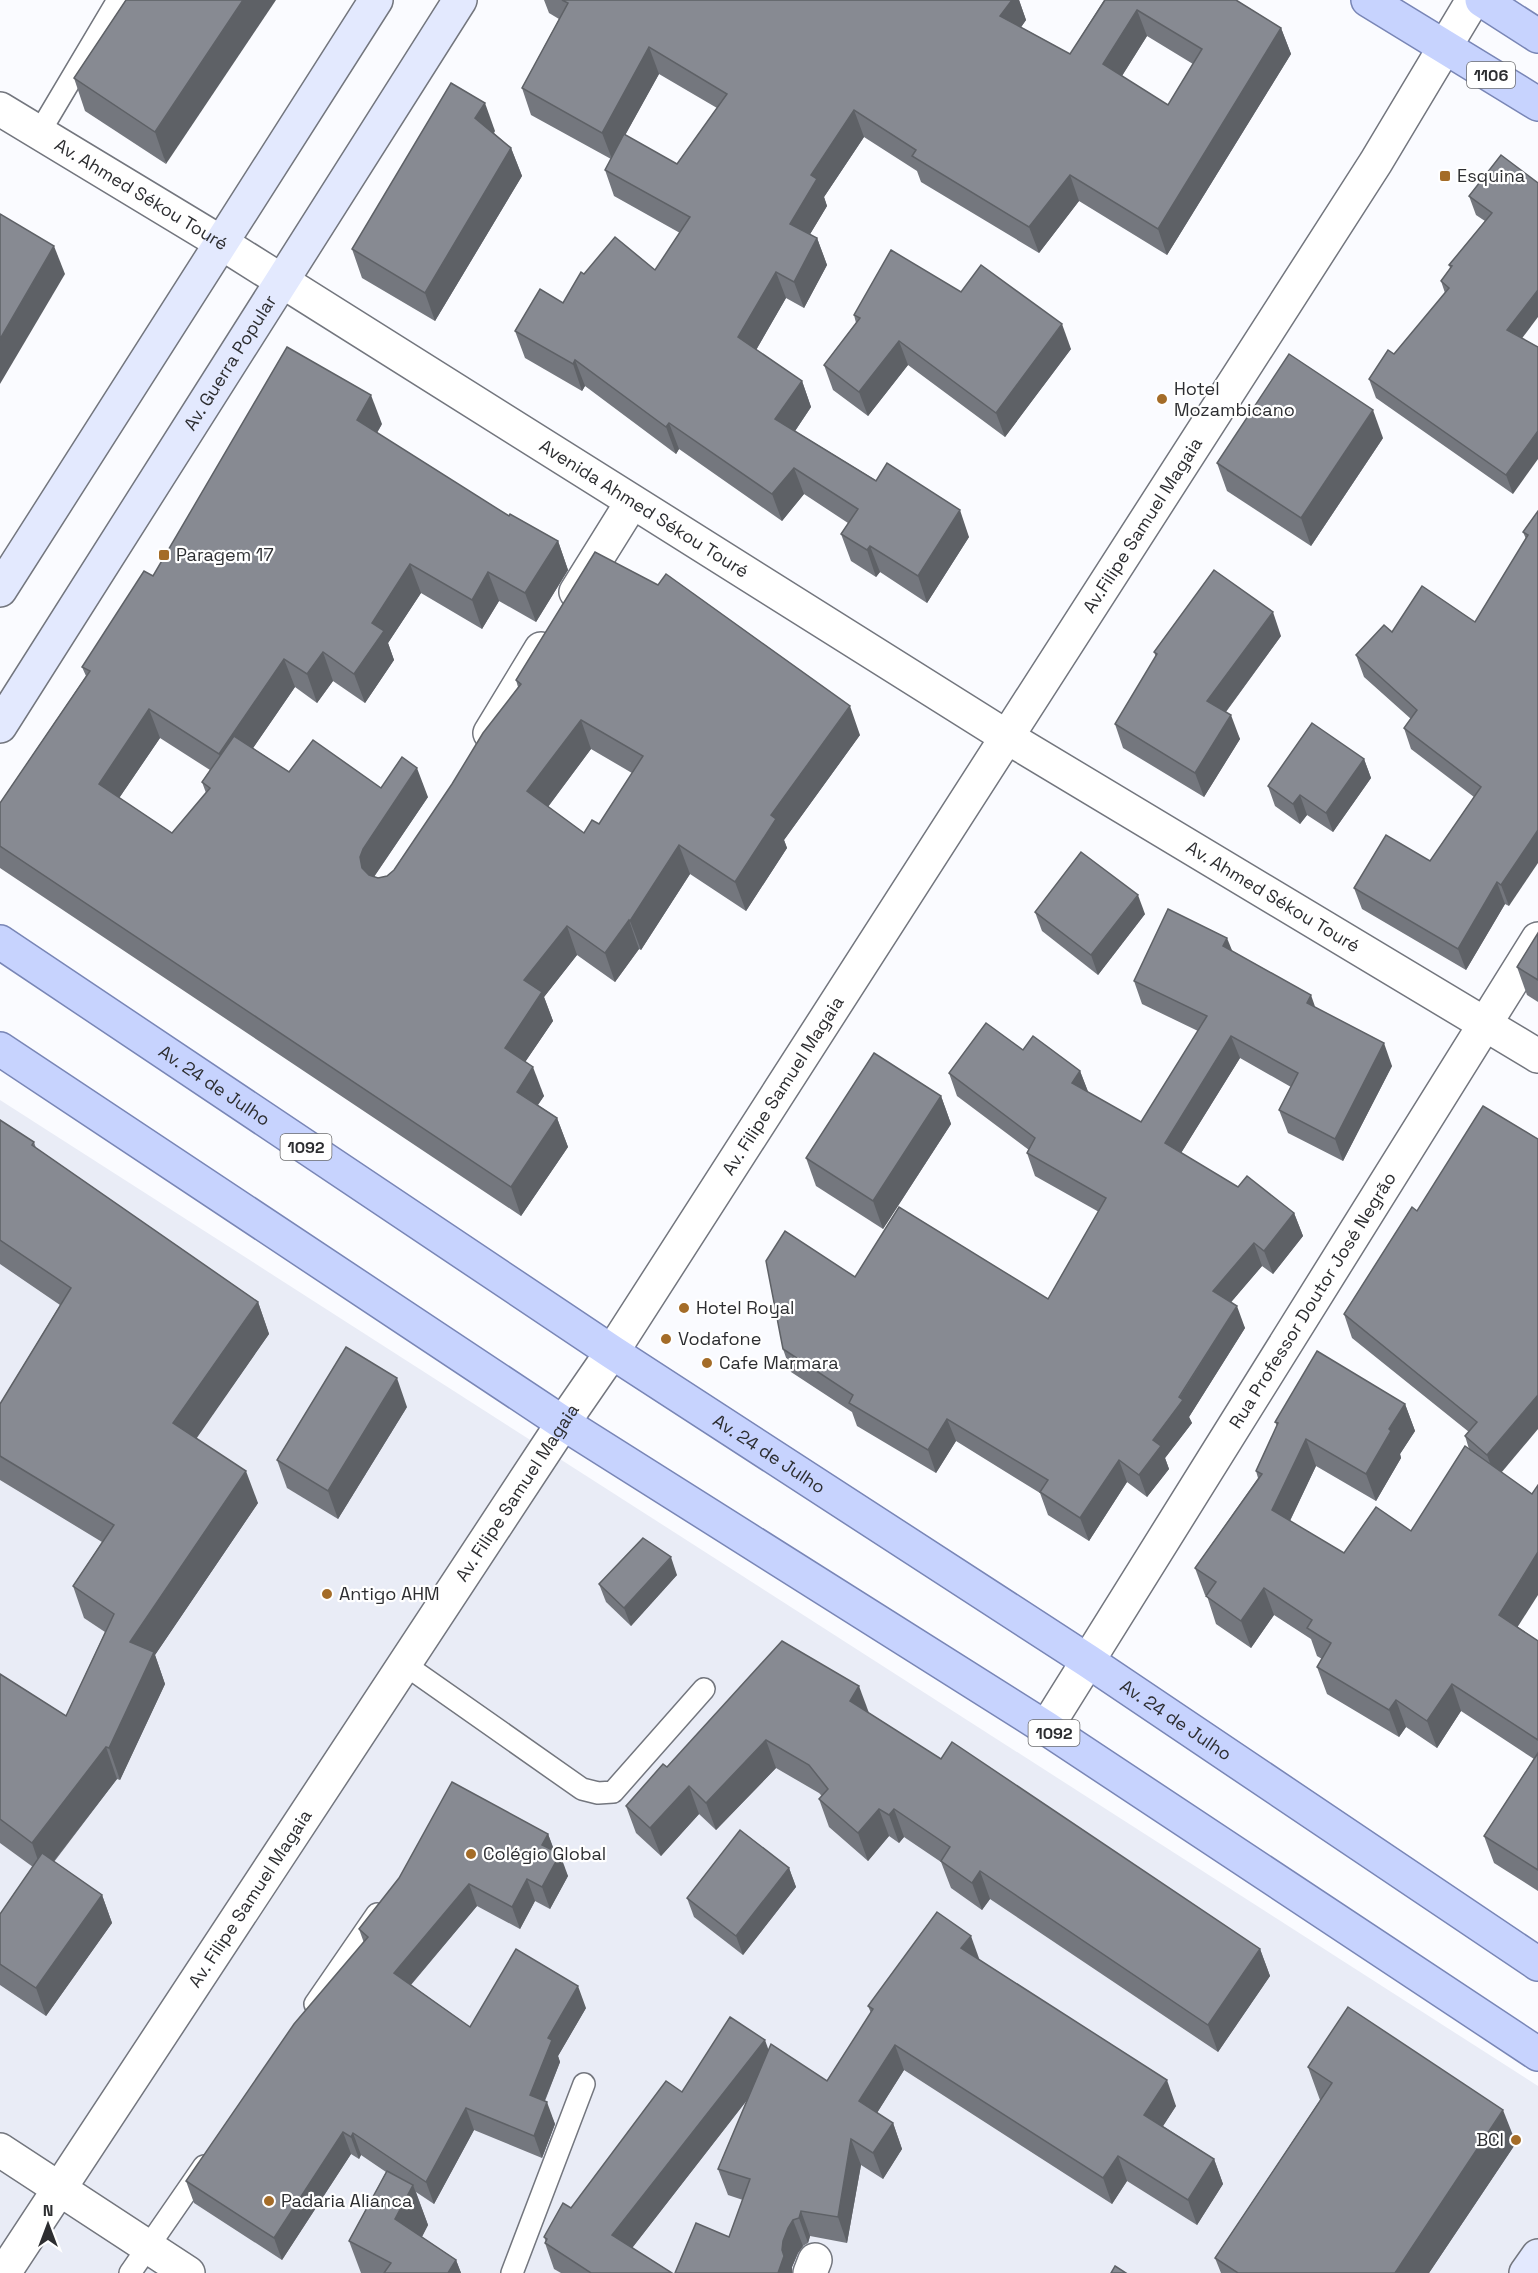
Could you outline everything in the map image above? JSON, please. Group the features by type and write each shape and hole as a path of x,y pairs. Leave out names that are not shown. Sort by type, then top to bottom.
{"main road":[{"path":"0,590 376,0"},
{"name":"Av. Guerra Popular","path":"0,726 459,0"},
{"name":"1106","path":"1368,0 1538,104"},
{"path":"1482,0 1538,36"},
{"name":"Av. 24 de Julho","path":"0,942 612,1352 1088,1661 1538,1964"},
{"name":"1092","path":"0,1049 563,1423 1046,1728 1538,2054"},
{"path":"1526,2273 1538,2256"}],"street":[{"path":"1445,46 1473,0"},
{"name":"Av.Filipe Samuel Magaia","path":"1007,737 1376,162 1445,46"},
{"name":"Av. Ahmed Sékou Touré","path":"0,109 220,242 280,281"},
{"name":"Avenida Ahmed Sékou Touré","path":"280,281 1007,737"},
{"path":"472,762 632,502"},
{"name":"Av. Ahmed Sékou Touré","path":"1007,737 1538,1056"},
{"name":"Av. Filipe Samuel Magaia","path":"4,2273 612,1352 1007,737"},
{"name":"Rua Professor Doutor José Negrão","path":"1046,1728 1538,939"},
{"path":"0,2150 60,2190 139,2260 188,2273"}],"lane":[{"path":"39,133 118,0"},
{"path":"404,1665 582,1789 598,1793 613,1792 705,1689"},
{"path":"302,2022 389,1896"},
{"path":"512,2273 584,2084"},
{"path":"139,2260 215,2149"}],"shaded area":[{"path":"0,1100 1538,2086 1538,2273 0,2273"}],"building":[{"path":"126,0 243,0 155,132 74,78"},
{"path":"562,0 1012,0 1000,16 1070,54 1105,0 1236,0 1281,28 1158,229 1070,175 1029,227 912,156 916,150 854,110 811,175 817,179 790,224 817,238 794,282 776,272 738,337 802,381 775,419 876,481 887,463 960,510 918,576 870,546 867,550 841,534 858,509 794,468 772,494 669,423 666,427 575,360 573,364 515,331 540,289 563,303 581,272 584,274 615,237 655,270 690,217 605,170 624,134 677,164 727,94 649,47 602,133 522,88 568,3","holes":["1137,10 1202,49 1168,105 1103,64"]},
{"path":"451,83 485,103 475,118 511,148 425,293 352,249"},
{"path":"1501,155 1538,183 1538,290 1507,330 1538,347 1538,431 1506,475 1369,379 1388,350 1394,354 1449,288 1441,281 1452,266 1449,265 1492,213 1469,196"},
{"path":"0,214 54,246 0,339"},
{"path":"891,250 961,292 981,265 1062,324 996,413 899,341 859,392 824,365 860,318 854,315"},
{"path":"287,347 371,395 357,420 509,516 510,514 558,541 525,593 488,572 472,600 410,564 372,623 384,631 354,674 323,652 307,674 284,659 219,754 149,709 99,784 172,833 210,788 202,782 234,736 289,772 313,740 381,788 402,757 417,768 360,857 362,868 369,875 378,878 387,876 394,870 483,733 521,684 516,680 595,552 658,585 666,574 850,706 771,815 776,819 735,882 679,845 630,921 605,953 567,926 524,980 542,992 505,1048 533,1067 517,1092 557,1118 511,1187 0,846 0,803 90,671 82,667 144,571 153,576","holes":["581,720 643,756 599,824 592,820 584,833 527,791"]},
{"path":"1289,354 1373,410 1301,518 1217,463"},
{"path":"1538,511 1538,830 1501,885 1497,882 1458,949 1354,888 1386,835 1430,861 1481,787 1404,728 1417,710 1356,655 1384,625 1392,632 1422,586 1475,622 1528,535 1523,532"},
{"path":"1214,570 1273,612 1207,701 1231,715 1195,773 1115,724 1157,654 1154,652"},
{"path":"1312,723 1364,759 1326,813 1300,795 1293,804 1268,786"},
{"path":"1081,852 1138,895 1091,955 1035,912"},
{"path":"1168,909 1227,938 1223,946 1311,995 1307,1003 1384,1043 1335,1139 1279,1110 1298,1073 1231,1036 1165,1143 1238,1187 1247,1176 1294,1213 1264,1251 1254,1243 1213,1291 1237,1306 1179,1397 1183,1400 1153,1440 1161,1446 1139,1475 1119,1460 1080,1518 1040,1492 1048,1480 947,1419 928,1450 849,1403 853,1395 783,1349 766,1261 785,1231 855,1277 899,1207 1048,1299 1106,1198 1027,1153 1035,1138 949,1073 986,1023 1023,1050 1033,1036 1080,1071 1072,1083 1141,1122 1207,1016 1134,981"},
{"path":"1538,933 1538,980 1517,967"},
{"path":"874,1053 941,1096 873,1201 806,1158"},
{"path":"1483,1106 1538,1139 1538,1395 1487,1455 1465,1436 1477,1422 1344,1314 1412,1207 1417,1211"},
{"path":"0,1120 34,1142 32,1145 258,1302 173,1423 246,1471 130,1642 154,1652 109,1748 106,1747 32,1843 0,1819 0,1674 66,1716 114,1614 73,1586 114,1525 0,1456 0,1404 71,1288 0,1240"},
{"path":"346,1347 397,1378 328,1491 277,1460"},
{"path":"1317,1351 1405,1404 1389,1429 1391,1431 1366,1474 1306,1439 1272,1510 1344,1553 1376,1507 1411,1531 1465,1446 1532,1494 1538,1485 1538,1552 1499,1615 1538,1641 1538,1740 1452,1684 1427,1721 1396,1700 1389,1710 1317,1667 1331,1643 1307,1628 1312,1620 1264,1588 1241,1621 1206,1596 1216,1582 1195,1568 1262,1474 1256,1471 1278,1423 1275,1422"},
{"path":"643,1538 671,1557 624,1608 599,1584"},
{"path":"782,1641 859,1686 850,1701 941,1759 952,1742 1260,1949 1208,2025 980,1871 972,1883 941,1861 950,1847 894,1809 889,1815 879,1809 858,1833 819,1799 828,1789 809,1765 766,1740 706,1803 689,1786 650,1828 626,1806 663,1764 667,1767"},
{"path":"1538,1753 1538,1870 1484,1836"},
{"path":"452,1782 548,1834 542,1845 560,1854 542,1887 527,1879 512,1907 469,1884 394,1973 470,2027 516,1949 578,1986 548,2038 552,2040 530,2095 547,2102 534,2136 466,2108 426,2182 353,2133 351,2137 343,2132 274,2238 186,2181 294,2024 368,1937 359,1929 399,1878"},
{"path":"740,1830 789,1868 736,1936 687,1898"},
{"path":"42,1853 102,1895 36,1988 0,1964 0,1914"},
{"path":"937,1912 971,1936 961,1948 1167,2080 1144,2115 1214,2159 1188,2200 1118,2156 1103,2178 895,2045 859,2101 893,2123 873,2153 851,2139 838,2217 801,2211 799,2218 793,2220 788,2228 783,2241 784,2256 778,2273 675,2273 696,2223 729,2237 750,2179 718,2169 771,2044 827,2081 873,2009 868,2006"},
{"path":"1348,2007 1503,2110 1395,2273 1238,2273 1215,2258 1332,2083 1308,2067"},
{"path":"730,2017 765,2040 612,2235 672,2273 591,2273 545,2243 547,2239 544,2237 563,2203 571,2208 666,2081 682,2092"},
{"path":"387,2171 413,2185 395,2219 456,2260 448,2273 384,2273 391,2263 349,2241"},
{"path":"1115,2266 1126,2273 1111,2273"}],"place":[{"name":"Esquina","path":"1445,176"},
{"name":"Hotel Mozambicano","path":"1162,399"},
{"name":"Paragem 17","path":"164,555"},
{"name":"Hotel Royal","path":"684,1308"},
{"name":"Vodafone","path":"666,1339"},
{"name":"Cafe Marmara","path":"707,1363"},
{"name":"Antigo AHM","path":"327,1594"},
{"name":"Colégio Global","path":"471,1854"},
{"name":"BCI","path":"1516,2140"},
{"name":"Padaria Alianca","path":"269,2201"}]}
